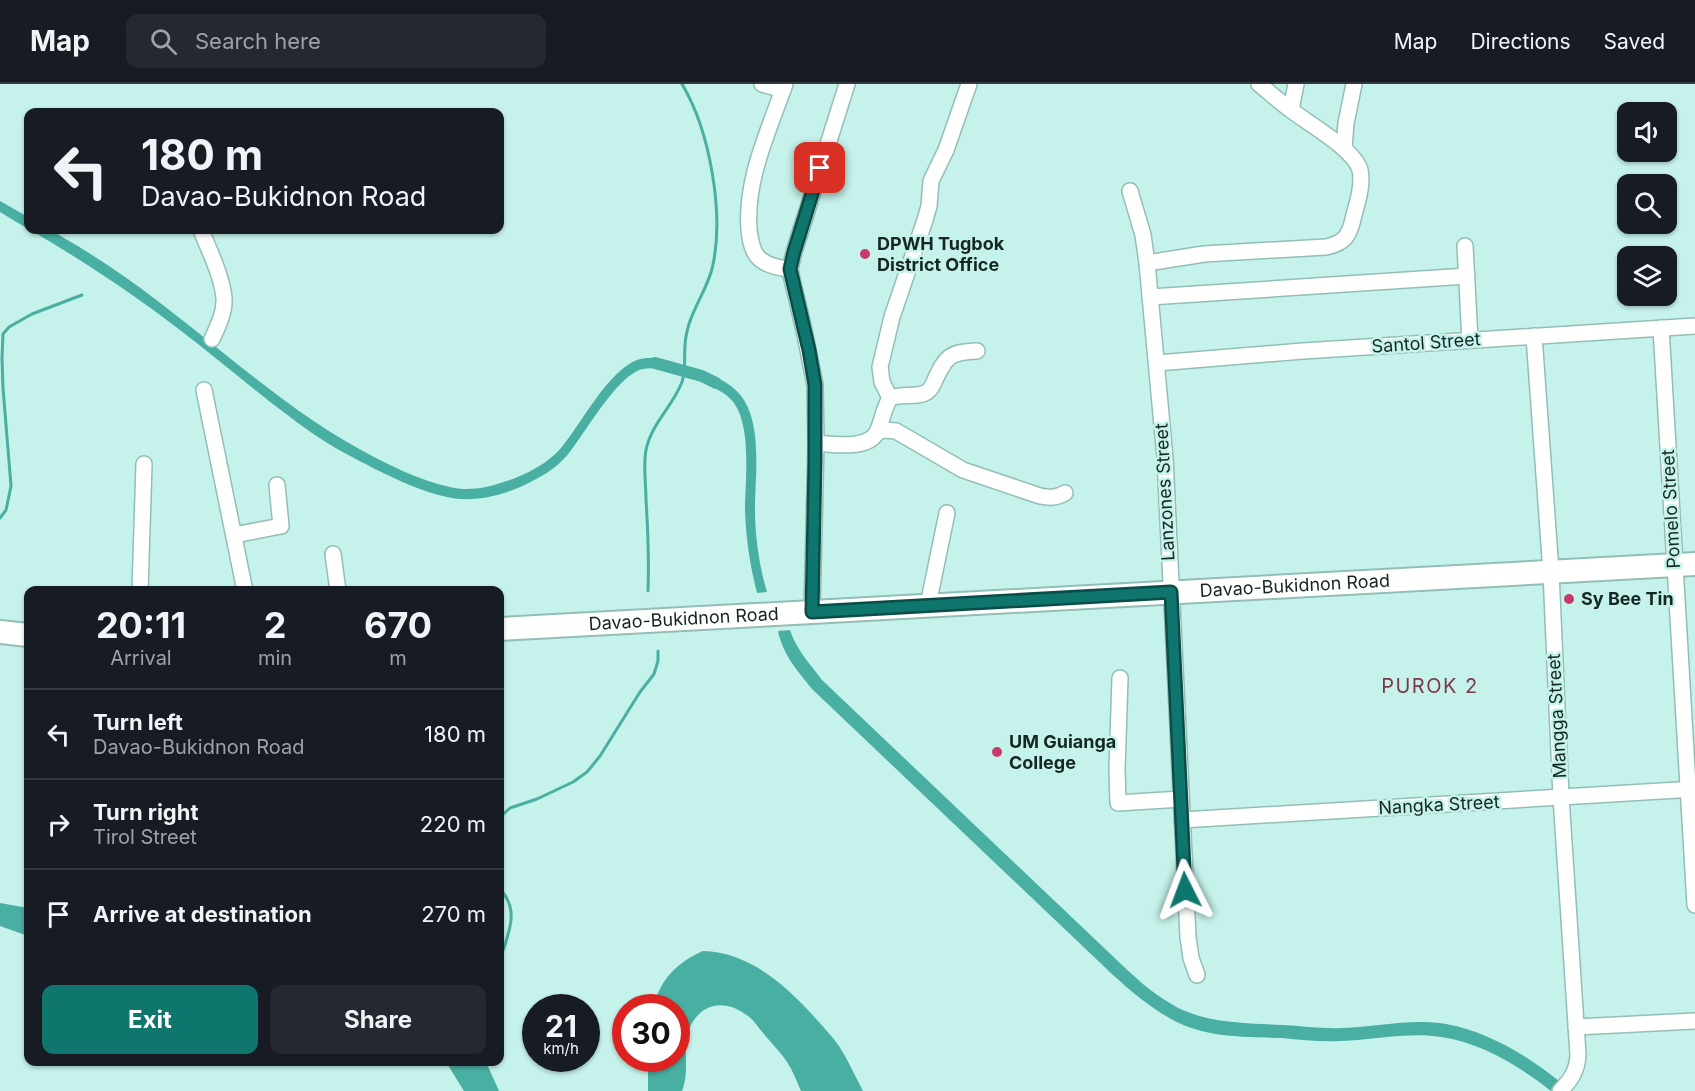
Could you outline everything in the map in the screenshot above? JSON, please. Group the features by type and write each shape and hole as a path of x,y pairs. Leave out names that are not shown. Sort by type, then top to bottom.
{"highway":[{"name":"Davao-Bukidnon Road","path":"504,629 1685,564"},
{"path":"0,632 24,635"}],"street":[{"path":"762,84 784,87 753,177 749,201 750,240 757,257 772,266 790,269"},
{"path":"812,612 815,385 790,269 847,84"},
{"path":"890,399 882,382 880,367 889,328 926,220 931,181 946,150 969,84"},
{"path":"1146,263 1204,255 1326,247 1340,243 1351,228 1361,179 1360,168 1354,158 1259,84"},
{"path":"1292,110 1296,84"},
{"path":"1344,148 1346,123 1354,84"},
{"name":"Lanzones Street","path":"1130,191 1143,235 1157,363 1165,458 1188,937 1191,958 1197,975"},
{"path":"203,234 218,273 224,298 221,320 212,339"},
{"path":"1465,246 1470,340"},
{"path":"1150,297 1467,276"},
{"name":"Santol Street","path":"1157,363 1303,351 1695,327"},
{"name":"Pomelo Street","path":"1661,328 1685,564 1695,905"},
{"name":"Mangga Street","path":"1534,336 1551,572 1561,797 1578,1055 1576,1070 1560,1091"},
{"path":"878,432 882,414 890,399 902,394 925,393 932,386 942,364 948,357 954,353 977,351"},
{"path":"204,390 244,586"},
{"path":"816,442 858,444 872,438 878,432 897,431 963,470 1041,496 1050,498 1065,493"},
{"path":"140,586 144,464"},
{"path":"234,535 281,526 277,485"},
{"path":"928,605 947,513"},
{"path":"333,554 337,586"},
{"path":"1120,678 1118,803 1181,799"},
{"name":"Nangka Street","path":"1182,820 1691,790"},
{"path":"1576,1027 1695,1021"}],"shaded area":[{"path":"0,201 24,215 24,227 0,212"},
{"path":"37,234 57,234 110,267 156,300 279,397 344,440 404,471 450,487 472,489 486,487 536,468 561,448 605,386 626,366 646,358 673,362 670,371 643,369 623,381 566,457 542,476 494,496 470,499 447,497 419,489 392,477 320,438 283,412 137,298"},
{"path":"703,371 736,390 750,412 756,453 757,540 767,592 757,593 752,573 746,532 745,441 740,414 727,396 700,381"},
{"path":"790,630 800,650 822,680 1122,965 1168,1002 1195,1015 1238,1023 1335,1028 1407,1022 1446,1024 1477,1033 1506,1046 1559,1081 1551,1091 1526,1073 1485,1050 1441,1037 1404,1036 1326,1041 1243,1037 1204,1032 1179,1023 1161,1013 1113,975 812,689 791,662 780,640 778,631"},
{"path":"0,903 24,907 24,935 0,926"},
{"path":"703,951 737,958 781,984 834,1039 863,1091 801,1091 785,1059 754,1021 733,1008 718,1005 704,1010 690,1027 690,994 658,994 670,974"},
{"path":"448,1066 488,1066 499,1091 464,1091"},
{"path":"648,1072 686,1072 682,1091 648,1091"}],"waterway":[{"path":"648,591 646,450 652,432 682,382 688,329 710,276 716,247 716,199 707,149 692,103 682,84"},
{"path":"0,518 6,510 11,486 3,388 3,334 9,327 32,314 82,295"},
{"path":"655,363 702,376 716,383"},
{"path":"504,813 510,808 537,799 573,782 587,772 654,674 658,651"},
{"path":"504,894 511,912 504,947"}],"place":[{"name":"DPWH Tugbok District Office","path":"865,254"},
{"name":"Sy Bee Tin","path":"1569,599"},
{"name":"UM Guianga College","path":"997,752"}],"district":[{"name":"PUROK 2","path":"1430,686"}],"route":[{"path":"820,168 790,269 815,385 812,612 1171,592 1185,890"}]}
